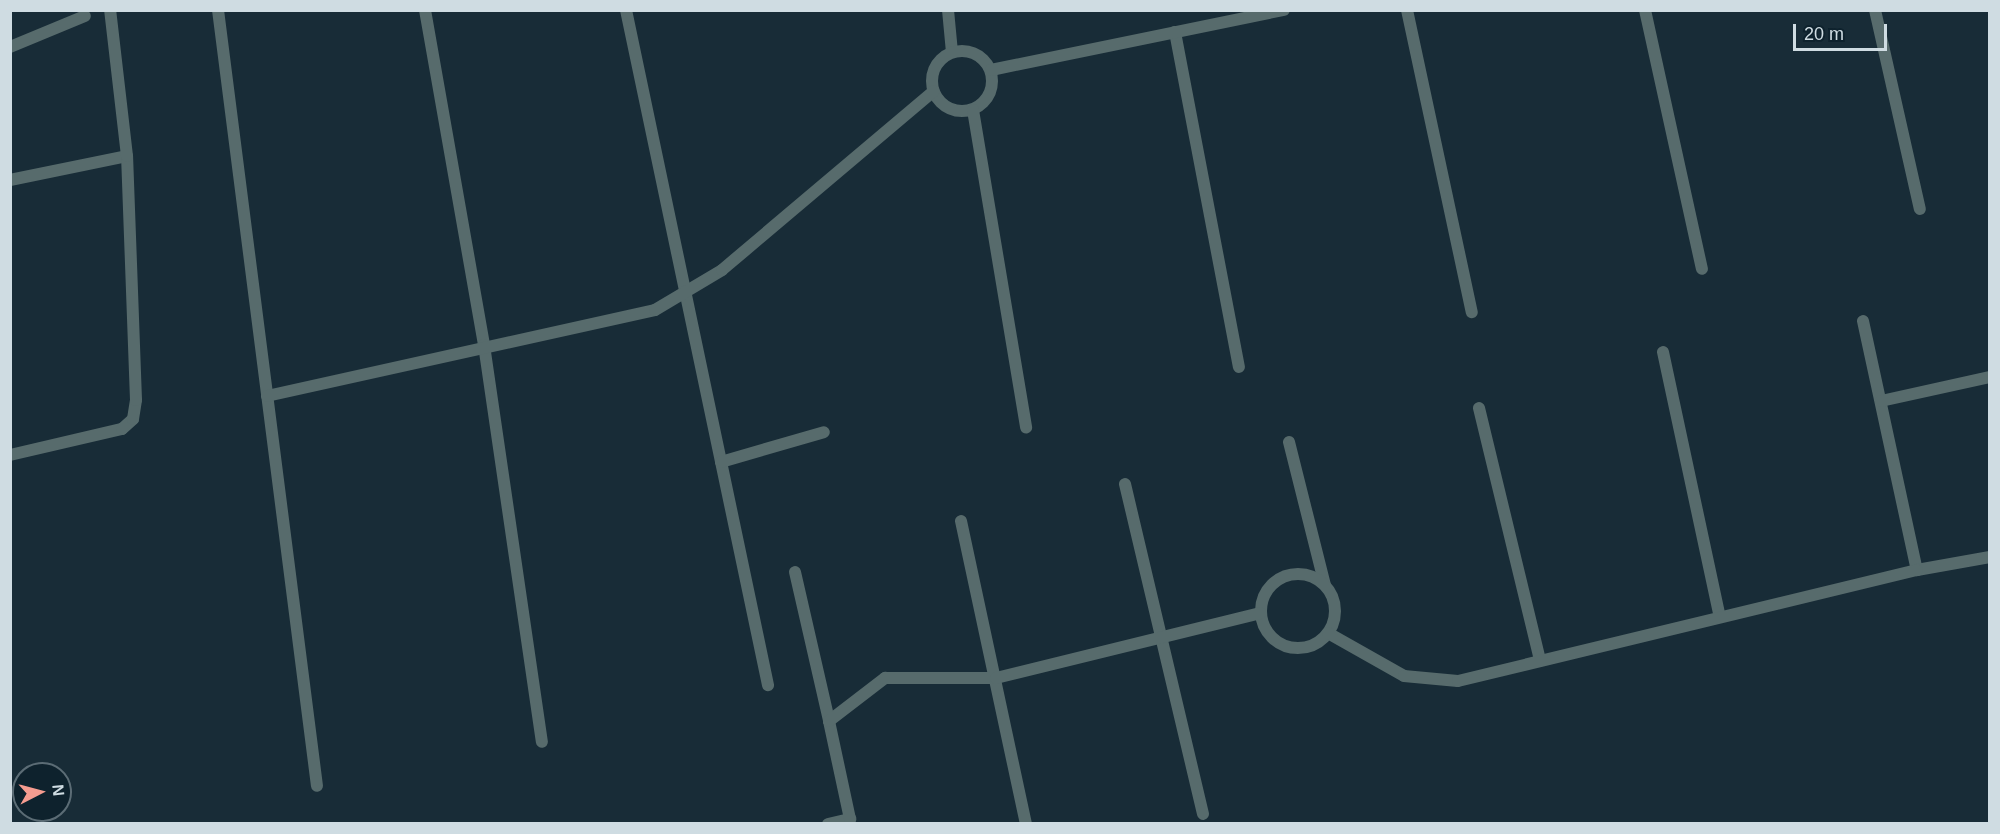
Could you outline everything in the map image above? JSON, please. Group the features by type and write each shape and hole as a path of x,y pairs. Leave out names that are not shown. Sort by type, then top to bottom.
{"street":[{"path":"10,455 122,429 133,419 136,400 127,156 110,10"},
{"path":"218,10 316,786"},
{"path":"425,10 484,345 542,742"},
{"path":"626,10 768,685"},
{"path":"948,10 952,52"},
{"path":"991,70 1284,10"},
{"path":"1407,10 1472,312"},
{"path":"1645,10 1702,270"},
{"path":"1875,10 1920,209"},
{"path":"10,47 85,16"},
{"path":"1175,33 1239,367"},
{"path":"952,52 975,53 991,70 990,94 973,110 949,108 934,91 934,68 952,52"},
{"path":"267,396 484,345 655,310 722,270 934,91"},
{"path":"973,110 1026,428"},
{"path":"10,180 127,156"},
{"path":"1863,321 1917,570"},
{"path":"1664,352 1720,617"},
{"path":"1881,401 1989,377"},
{"path":"1479,408 1540,661"},
{"path":"721,462 824,432"},
{"path":"1289,442 1324,585 1335,609 1328,633 1306,647 1293,648 1271,637 1260,613 1262,600 1277,579 1302,573 1324,585"},
{"path":"1125,484 1203,814"},
{"path":"961,521 1026,824"},
{"path":"1328,633 1404,676 1458,681 1917,570 1989,556"},
{"path":"795,572 850,821 828,824"},
{"path":"829,721 885,678 996,678 1260,613"}]}
